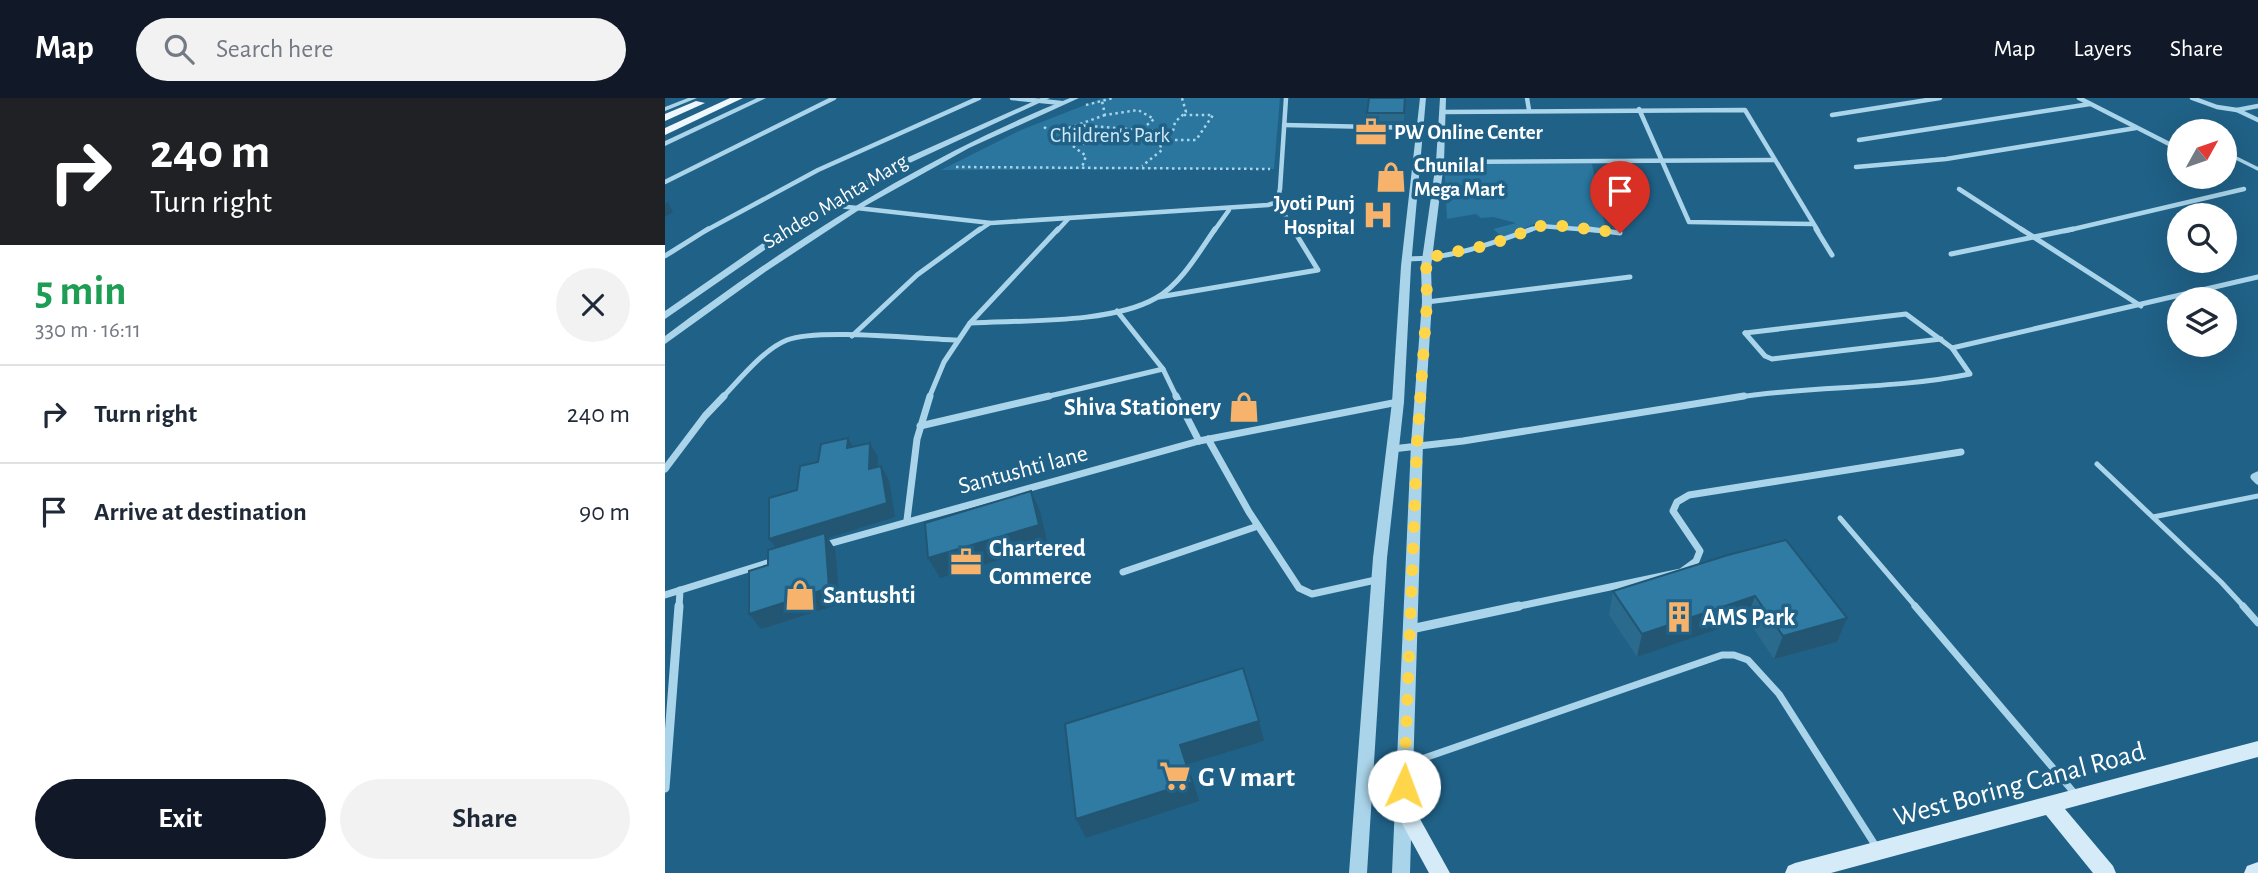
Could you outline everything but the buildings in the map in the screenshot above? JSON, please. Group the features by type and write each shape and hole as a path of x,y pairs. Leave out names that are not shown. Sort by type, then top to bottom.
{"main road":[{"path":"665,118 711,98"},
{"path":"665,132 738,98"},
{"name":"West Boring Canal Road","path":"1795,873 2258,748"},
{"path":"2049,804 2106,873"},
{"path":"1403,807 1440,873"}],"street":[{"path":"665,109 694,98"},
{"path":"665,144 763,98"},
{"path":"665,182 834,98"},
{"path":"665,256 784,184 880,139 979,98"},
{"path":"1012,98 1043,99 1061,103"},
{"path":"970,323 1117,311 1158,298 1318,270 1277,202 1286,98"},
{"path":"1358,873 1380,579 1398,402 1406,259 1423,98"},
{"path":"1527,98 1529,110"},
{"path":"1832,115 1940,98"},
{"path":"2079,98 2167,143"},
{"path":"2192,98 2210,105 2237,110 2258,120"},
{"name":"Sahdeo Mahta Marg","path":"665,316 766,245 898,165 1043,99"},
{"name":"Sahdeo Mahta Marg","path":"665,341 765,267 854,208 1035,113 1061,103 1077,103"},
{"path":"1859,140 2089,104"},
{"path":"1401,873 1417,444 1427,302 1426,258 1440,162 1442,105 1529,110 1745,110 1832,255"},
{"path":"2237,110 2258,106"},
{"path":"1639,109 1689,222 1812,224"},
{"path":"1284,125 1419,128"},
{"path":"1856,167 1946,159 2136,128"},
{"path":"1440,162 1775,160"},
{"path":"1959,189 2141,306"},
{"path":"1951,254 2035,239 2244,189"},
{"path":"830,205 991,223 1229,210 1277,202"},
{"path":"1158,298 1168,289 1229,210"},
{"path":"907,520 921,426 935,382 957,340 1068,219"},
{"path":"852,336 897,291 936,258 991,223"},
{"path":"1406,259 1426,258 1489,245 1541,226 1565,226 1620,233"},
{"path":"1427,302 1630,277"},
{"path":"1952,348 2258,277"},
{"path":"1117,311 1163,369 1199,441"},
{"path":"1392,449 1780,390 1931,382 1970,374 1952,348 1941,339 1906,314 1745,333 1765,356 1778,359 1941,339"},
{"path":"665,468 705,416 773,348 787,340 802,335 957,340"},
{"path":"921,426 1163,369"},
{"name":"Santushti lane","path":"818,547 907,520 1199,441 1398,402"},
{"path":"1208,439 1258,526 1299,588 1312,594 1380,579"},
{"path":"1411,629 1681,572 1696,561 1700,551 1673,511 1677,502 1689,495 1961,452"},
{"path":"2258,475 2254,477 2258,481"},
{"path":"1123,572 1258,526"},
{"path":"665,595 780,559"},
{"path":"665,788 680,590"}],"lane":[{"path":"2237,158 2258,169"},
{"path":"2097,464 2221,582 2258,623"},
{"path":"2153,517 2258,496"},
{"path":"1840,517 2078,797"},
{"path":"1404,765 1722,655 1734,654 1748,660 1779,694 1878,850"}],"path":[{"path":"1077,103 1112,98"},
{"path":"1142,167 1162,150 1159,142 1173,131 1175,122 1186,112 1182,98"},
{"path":"1102,101 1105,115"},
{"path":"1131,110 1150,114 1154,119 1141,130 1093,144 1064,143 1059,137 1061,132 1075,125 1105,115 1131,110"},
{"path":"1162,140 1196,140 1213,115 1183,115"},
{"path":"1041,123 1064,143 1086,156 1082,167"},
{"path":"1075,125 1173,131"},
{"path":"964,161 953,167 1280,170"}],"green space":[{"name":"Children's Park","path":"1103,98 1280,98 1274,169 941,170 1021,130"},
{"path":"1444,163 1592,164 1606,230 1537,223 1503,237 1493,229 1516,223 1493,217 1481,218 1476,214 1447,219"}],"place":[{"name":"PW Online Center","path":"1371,132"},
{"name":"Chunilal Mega Mart","path":"1391,177"},
{"name":"Jyoti Punj Hospital","path":"1378,215"},
{"name":"Shiva Stationery","path":"1244,407"},
{"name":"Chartered Commerce","path":"966,562"},
{"name":"Santushti","path":"800,595"},
{"name":"AMS Park","path":"1679,617"},
{"name":"G V mart","path":"1175,776"}],"route":[{"path":"1404,786 1417,444 1427,302 1426,258 1489,245 1541,226 1565,226 1620,233"}]}
